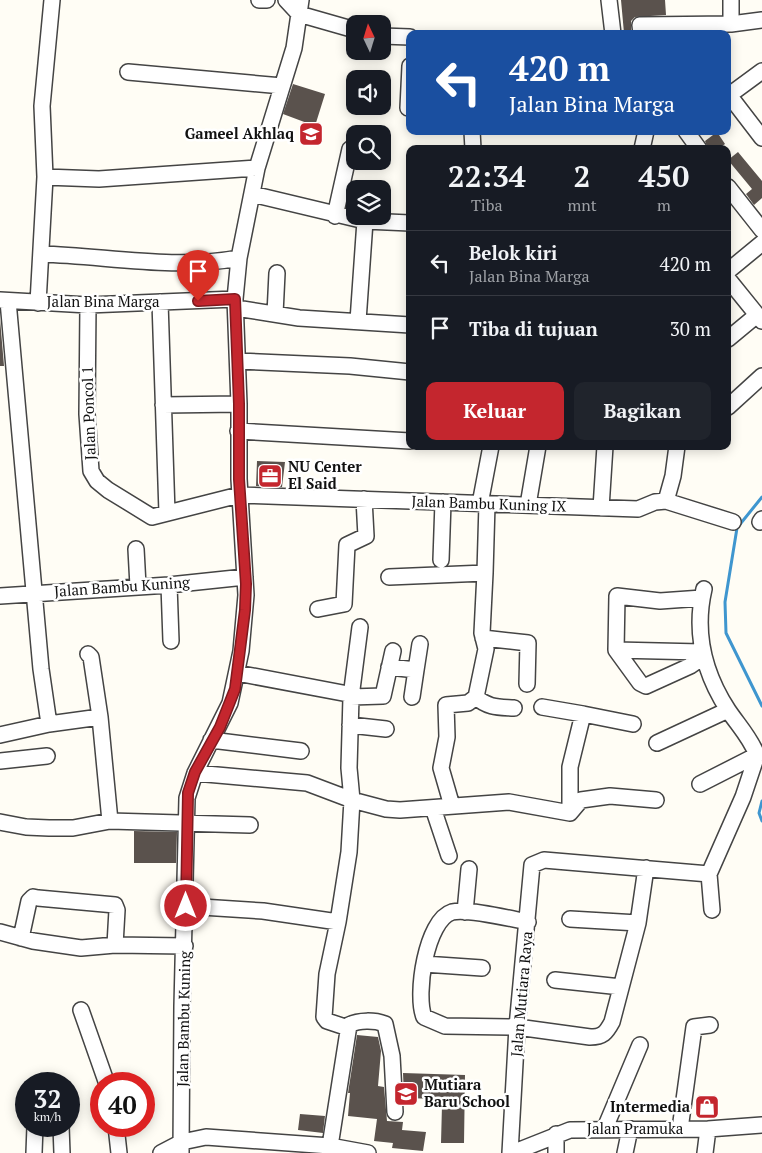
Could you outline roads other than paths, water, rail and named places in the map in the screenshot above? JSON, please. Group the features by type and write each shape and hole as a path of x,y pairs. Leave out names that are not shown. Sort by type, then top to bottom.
{"street":[{"path":"38,303 45,177 42,106 52,0"},
{"path":"260,0 267,0"},
{"path":"286,0 346,26"},
{"path":"609,0 613,30"},
{"path":"731,0 731,24"},
{"name":"Jalan Bambu Kuning","path":"182,1147 182,1006 186,906 187,798 195,772 230,703 238,673 245,610 245,577 239,495 239,404 235,304 239,258 257,168 294,48 300,7"},
{"path":"641,30 640,25 731,24 762,20"},
{"path":"391,36 406,37"},
{"path":"731,94 762,71"},
{"path":"128,72 282,86"},
{"path":"731,99 762,138"},
{"path":"335,216 346,167"},
{"path":"45,177 117,178 257,168"},
{"path":"731,190 762,230"},
{"path":"252,194 346,218"},
{"path":"391,223 406,223"},
{"path":"358,321 364,225"},
{"path":"731,269 762,242"},
{"path":"42,254 171,263 222,261 239,258"},
{"path":"275,314 277,273"},
{"path":"731,283 760,318 731,337"},
{"path":"4,301 49,724"},
{"name":"Jalan Bina Marga","path":"4,301 88,305 160,302 235,304 275,314 396,326 406,325"},
{"path":"160,302 163,405 161,515"},
{"name":"Jalan Poncol 1","path":"88,305 87,414 91,471 97,481 108,490 148,515 161,515"},
{"path":"238,361 350,366 406,372"},
{"path":"731,404 762,376"},
{"path":"163,405 239,404"},
{"path":"238,431 406,440"},
{"path":"452,806 441,768 447,737 446,705 468,703 476,697 486,649 483,638 485,573 483,504 490,450"},
{"path":"528,506 537,450"},
{"path":"601,508 605,450"},
{"path":"676,450 673,476 666,500 734,522"},
{"name":"Jalan Bambu Kuning IX","path":"161,515 239,495 638,510 655,502 666,500"},
{"path":"318,609 344,604 348,546 366,536 364,499"},
{"path":"441,560 443,502"},
{"path":"136,549 138,586"},
{"path":"389,577 485,573"},
{"name":"Jalan Bambu Kuning","path":"0,596 245,577"},
{"path":"168,584 171,641"},
{"path":"702,655 672,675 644,686 616,650 617,596 660,601 703,594 702,655 728,710 746,732 757,755 744,796 709,874 712,910"},
{"path":"348,1028 327,1021 324,1017 327,974 347,868 352,800 349,768 351,697 360,627"},
{"path":"483,638 528,643 527,684"},
{"path":"412,698 420,644"},
{"path":"616,650 702,655"},
{"path":"238,673 313,686 348,694 351,697 383,696 393,651"},
{"path":"88,654 91,657 100,717 110,821"},
{"path":"389,667 416,670"},
{"path":"476,697 484,704 499,708 514,708"},
{"path":"542,707 633,724"},
{"path":"657,744 728,710"},
{"path":"570,813 570,767 583,714"},
{"path":"0,735 49,724 100,717"},
{"path":"350,725 386,729"},
{"path":"211,740 301,751"},
{"path":"700,784 757,755"},
{"path":"0,761 47,756"},
{"path":"195,772 307,783 352,800 386,809 433,808 509,802 570,813"},
{"path":"570,813 582,800 610,796 656,800"},
{"path":"433,808 449,856"},
{"path":"0,822 26,827 73,828 110,821 250,824"},
{"name":"Jalan Mutiara Raya","path":"511,1153 517,1027 532,865 544,860 646,868"},
{"path":"465,912 469,868"},
{"path":"528,922 465,912 452,912 444,917 430,939 424,964 421,991 422,1012 428,1020 445,1026 517,1027 600,1037 606,1033 612,1022 638,923 646,868 709,874"},
{"path":"21,938 29,901 32,897 115,906 117,910 115,945"},
{"path":"186,906 264,911 338,922"},
{"path":"570,919 638,923"},
{"path":"0,932 21,938 81,948 115,945 185,946"},
{"path":"424,964 482,968"},
{"path":"554,980 621,987"},
{"path":"81,1010 103,1072"},
{"path":"330,1146 348,1028 354,1022 376,1021 385,1024 392,1056 394,1112"},
{"path":"680,1130 694,1027 710,1025"},
{"path":"605,1128 640,1045"},
{"name":"Jalan Pramuka","path":"511,1153 570,1130 605,1128 680,1130 762,1125"},
{"path":"625,1153 630,1129"},
{"path":"705,1153 708,1129"},
{"path":"556,1134 556,1153"},
{"path":"34,1153 35,1137"},
{"path":"61,1137 62,1153"},
{"path":"117,1137 119,1153"},
{"path":"161,1153 206,1137 330,1146 351,1152 368,1153"}],"waterway":[{"path":"762,497 737,528 725,602 726,633 762,706"},
{"path":"762,801 759,813 762,821"}],"place":[{"name":"Gameel Akhlaq","path":"311,134"},
{"name":"NU Center El Said","path":"270,476"},
{"name":"Mutiara Baru School","path":"406,1094"},
{"name":"Intermedia","path":"707,1107"}]}
